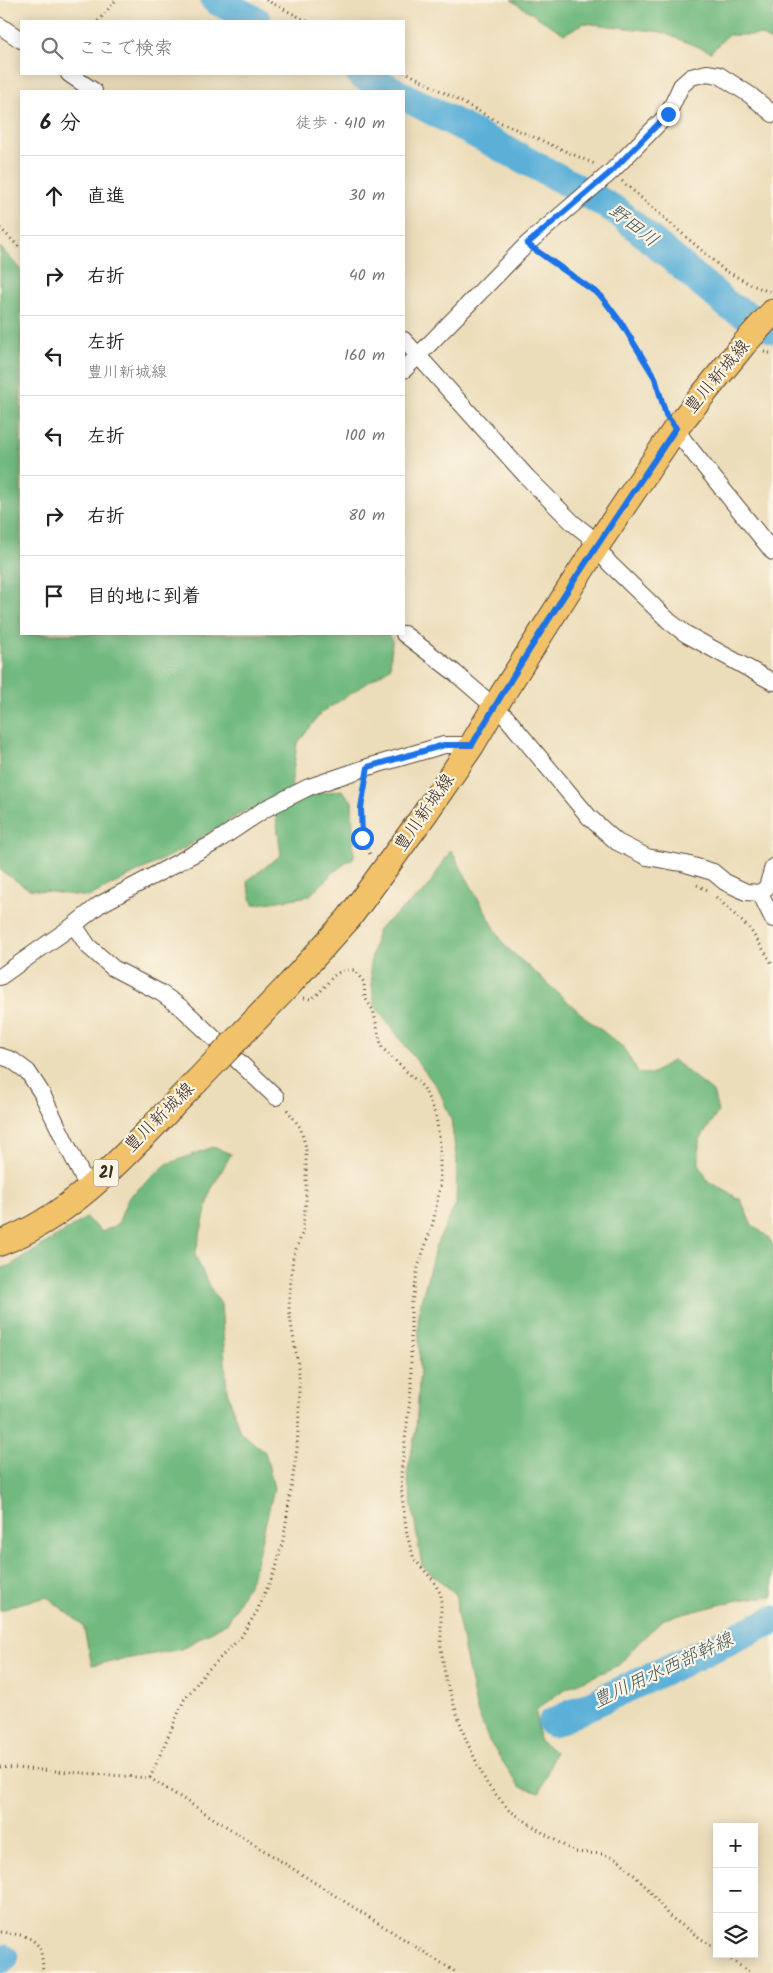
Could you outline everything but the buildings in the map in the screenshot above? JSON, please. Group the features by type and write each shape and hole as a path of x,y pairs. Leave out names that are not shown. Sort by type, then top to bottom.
{"main road":[{"name":"豊川新城線","path":"0,1243 22,1235 89,1190 288,986 349,918 472,745 596,547 676,428 749,338 773,312"}],"street":[{"path":"0,26 20,39"},
{"path":"405,369 527,244 606,176 668,114 681,86 691,77 707,72 719,75 750,94 773,114"},
{"path":"70,75 93,90"},
{"path":"405,341 527,477 573,523 588,534 608,563 670,622 709,647 773,682"},
{"path":"676,428 684,441 773,552"},
{"path":"405,635 495,706 590,817 617,842 647,857 686,864 713,872 726,882 746,892 760,893 767,887 773,867"},
{"path":"0,977 99,905 214,843 265,809 309,786 444,745 472,745"},
{"path":"760,893 773,920"},
{"path":"74,925 88,946 113,968 161,993 182,1008 276,1097"},
{"path":"0,1056 12,1060 28,1072 41,1092 89,1190"}],"path":[{"path":"99,20 116,0"},
{"path":"266,0 305,20"},
{"path":"0,228 20,248"},
{"path":"527,244 601,296 622,324 655,378 666,415 676,428"},
{"path":"368,767 361,808 362,838 372,856 386,868"},
{"path":"694,884 711,892 750,929 773,966"},
{"path":"288,986 302,998 312,1000 320,994 333,975 343,969 354,970 364,982 365,998 373,1010 382,1048 424,1088 436,1116 440,1144 440,1186 433,1223 418,1268 411,1307 411,1390 401,1474 402,1496 407,1535 414,1559 433,1580 441,1595 441,1648 446,1681 466,1740 487,1784 509,1810 575,1852 602,1854 618,1859 649,1890 669,1916 713,1947"},
{"path":"150,1778 184,1700 205,1673 241,1637 257,1611 276,1568 284,1536 297,1449 299,1414 299,1373 289,1310 293,1257 302,1234 306,1200 306,1148 300,1127 276,1097"},
{"path":"0,1767 150,1778 456,1973"},
{"path":"0,1932 29,1938 39,1946 42,1956 43,1973"},
{"path":"729,1958 750,1973"}],"green space":[{"path":"511,0 773,0 773,42 760,35 728,35 711,52 661,32 584,23 564,34"},
{"path":"0,247 20,269 20,635 389,635 392,641 390,668 321,713 297,744 291,786 308,795 342,790 352,801 354,857 334,872 309,896 253,905 247,881 281,855 276,816 246,810 187,847 88,897 29,889 0,870"},
{"path":"451,850 504,945 586,1018 624,1048 638,1073 652,1074 673,1060 713,1092 718,1112 699,1141 699,1164 708,1181 741,1200 751,1224 768,1237 773,1245 773,1596 738,1600 664,1619 638,1643 619,1665 563,1690 536,1710 539,1740 555,1752 540,1792 519,1786 489,1741 476,1708 457,1613 456,1594 422,1566 407,1475 416,1429 420,1369 418,1313 436,1245 456,1205 457,1162 451,1119 439,1090 374,1005 370,964 378,929 426,890"},
{"path":"213,1147 231,1154 211,1190 195,1255 209,1286 221,1304 227,1390 240,1432 265,1452 274,1488 253,1575 228,1622 181,1649 92,1665 83,1625 47,1597 18,1604 0,1611 0,1269 11,1265 86,1218 102,1232 118,1224 128,1198 167,1164"}],"waterway":[{"name":"野田川","path":"215,0 255,20"},
{"name":"野田川","path":"362,75 392,90"},
{"name":"野田川","path":"405,97 617,211 729,306 773,329"},
{"name":"豊川用水西部幹線","path":"552,1723 773,1620"},
{"name":"豊川用水西部幹線","path":"0,1959 4,1958"}],"route":[{"path":"362,838 361,808 368,767 444,745 472,745 596,547 676,428 666,415 655,378 622,324 601,296 527,244 612,171 668,114"}]}
